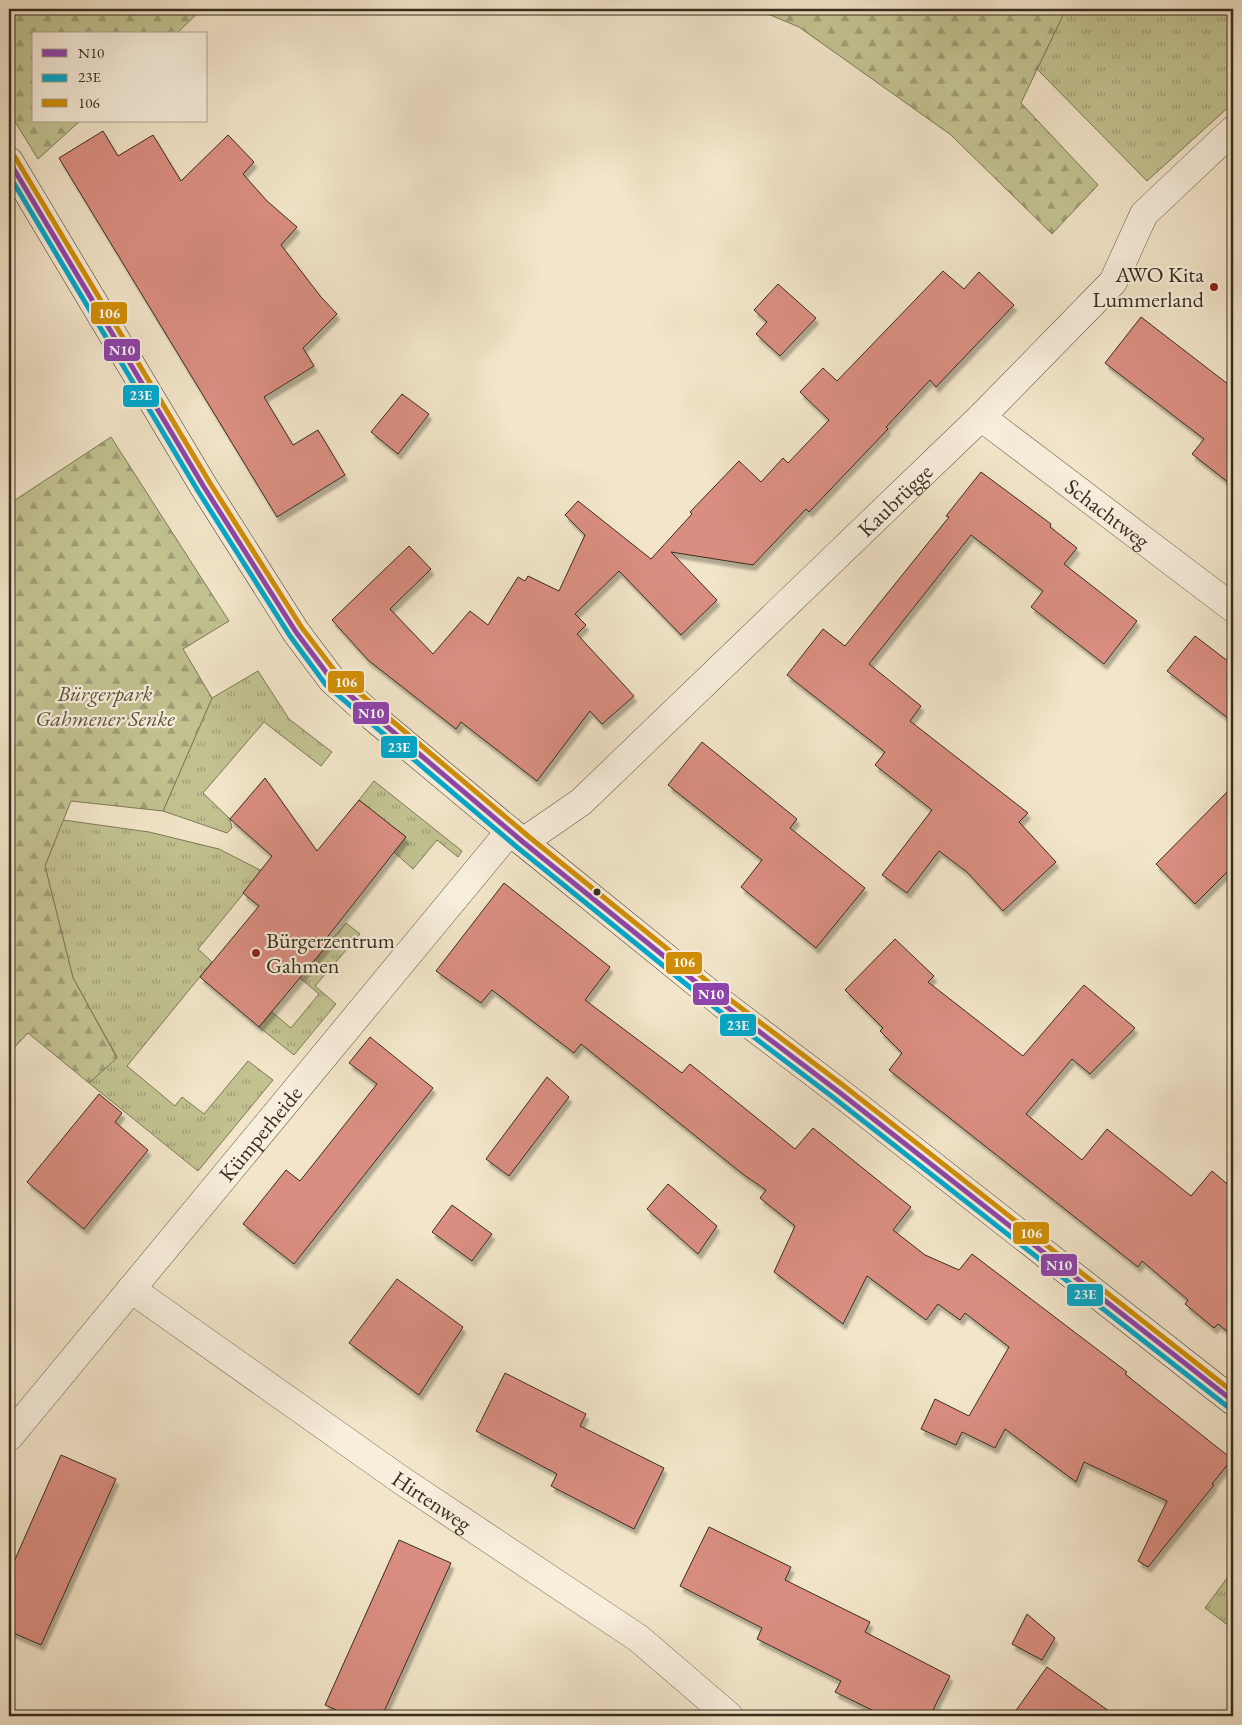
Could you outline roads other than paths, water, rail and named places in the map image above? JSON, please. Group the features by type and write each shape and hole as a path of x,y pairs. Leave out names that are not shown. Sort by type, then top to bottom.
{"street":[{"name":"Kaubrügge","path":"517,836 580,802 981,418 1113,282 1144,214 1233,130"},
{"path":"9,161 204,487 296,632 332,680 373,718 723,1004 839,1092 1233,1401"},
{"name":"Schachtweg","path":"981,418 1233,608"},
{"name":"Kümperheide","path":"9,1437 131,1289 517,836"},
{"name":"Hirtenweg","path":"131,1289 401,1480 638,1638 729,1716"}],"place":[{"name":"AWO Kita Lummerland","path":"1214,287"},
{"name":"Bürgerzentrum Gahmen","path":"256,953"}],"park label":[{"name":"Bürgerpark Gahmener Senke","path":"105,706"}]}
